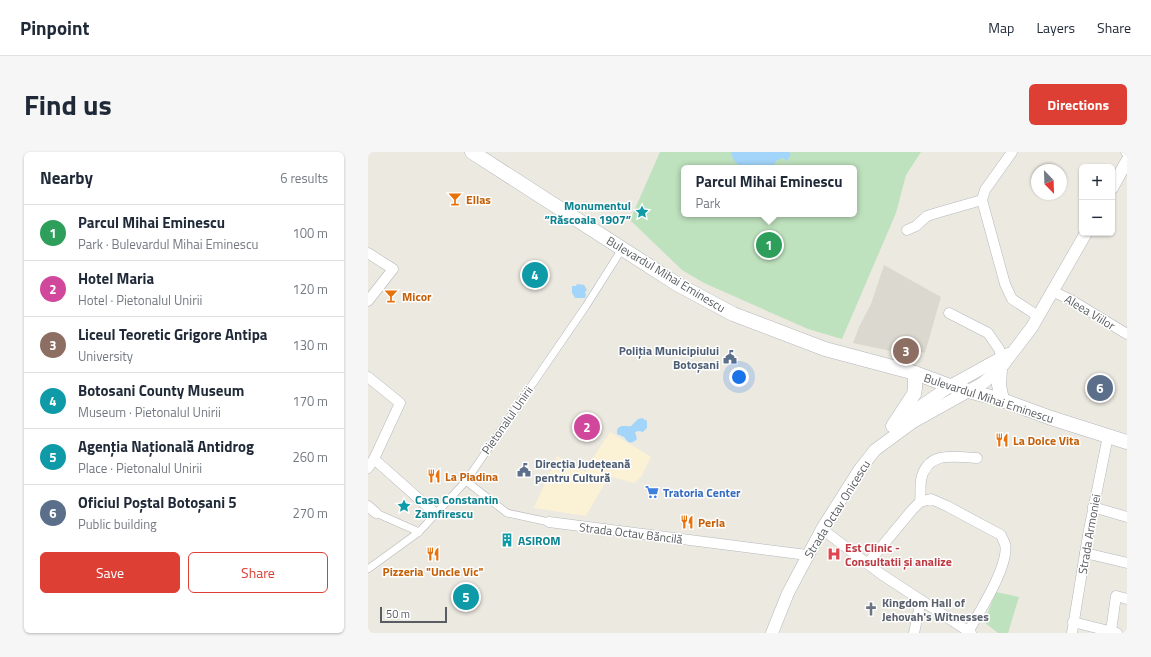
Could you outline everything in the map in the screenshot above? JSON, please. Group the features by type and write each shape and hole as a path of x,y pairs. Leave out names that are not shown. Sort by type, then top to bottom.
{"main road":[{"name":"Bulevardul Mihai Eminescu","path":"472,152 678,284 732,314 825,349 914,373 969,392 1002,400 1051,418 1127,442"},
{"path":"1001,364 999,385 1002,400"},
{"path":"893,426 914,394 914,373"}],"street":[{"path":"1012,152 984,190 982,200 1004,284 1008,293 1012,299 1038,316"},
{"path":"1115,183 1127,161"},
{"path":"907,230 916,226 927,216 982,200"},
{"name":"Strada Octav Onicescu","path":"772,633 788,593 807,555 860,469 875,450 913,422 983,383 1026,336 1084,236"},
{"name":"Pietonalul Unirii","path":"368,569 420,532 466,481 586,306 622,249"},
{"path":"368,253 393,269 368,301"},
{"name":"Aleea Viilor","path":"1052,290 1127,334"},
{"path":"875,450 893,426 950,386 975,371 1001,364 999,349 988,333 949,313"},
{"path":"368,377 400,403 371,463 436,514"},
{"name":"Strada Armoniei","path":"1072,633 1093,507 1108,436"},
{"path":"920,502 921,480 932,461 945,456 977,458"},
{"name":"Strada Octav Băncilă","path":"466,481 507,513 550,522 807,555"},
{"path":"822,529 882,574 969,632 994,588 1004,557 1005,544 1001,535 931,499 920,502 912,510 868,563"},
{"path":"1093,507 1127,516"},
{"path":"372,509 420,532"},
{"path":"1085,553 1127,563"},
{"path":"1073,622 1114,632 1116,596 1127,599"},
{"path":"914,633 921,600"}],"shaded area":[{"path":"884,265 941,297 925,353 914,350 910,356 853,343 859,327 871,304"},
{"path":"610,432 651,457 641,477 634,483 609,476 586,516 534,508 557,456 586,472 592,459"}],"green space":[{"path":"660,152 921,152 906,175 896,213 842,339 808,329 704,283 682,270 630,220"},
{"path":"996,592 1019,597 1008,633 998,633 984,622"}],"water":[{"path":"731,152 789,152 791,154 787,161 783,158 776,161 774,165 738,165 733,159"},
{"path":"577,284 584,285 587,290 585,292 585,298 575,298 572,293 572,286 576,286"},
{"path":"642,418 647,421 647,428 643,432 635,432 637,439 634,442 628,442 624,437 617,434 617,430 620,427 631,426 638,419"}],"place":[{"name":"Ellas","path":"455,199"},
{"name":"Monumentul ”Răscoala 1907”","path":"642,212"},
{"name":"Parcul Mihai Eminescu","path":"769,245"},
{"name":"Botosani County Museum","path":"535,275"},
{"name":"Micor","path":"391,296"},
{"name":"Liceul Teoretic Grigore Antipa","path":"906,351"},
{"name":"Poliția Municipiului Botoșani","path":"730,357"},
{"name":"Oficiul Poștal Botoșani 5","path":"1100,388"},
{"name":"Hotel Maria","path":"587,427"},
{"name":"La Dolce Vita","path":"1002,440"},
{"name":"Direcția Județeană pentru Cultură","path":"524,470"},
{"name":"La Piadina","path":"434,476"},
{"name":"Tratoria Center","path":"652,492"},
{"name":"Casa Constantin Zamfirescu","path":"404,506"},
{"name":"Perla","path":"687,522"},
{"name":"ASIROM","path":"507,540"},
{"name":"Pizzeria \"Uncle Vic\"","path":"433,554"},
{"name":"Est Clinic - Consultatii și analize","path":"834,554"},
{"name":"Agenția Națională Antidrog","path":"466,597"},
{"name":"Kingdom Hall of Jehovah's Witnesses","path":"871,609"}]}
